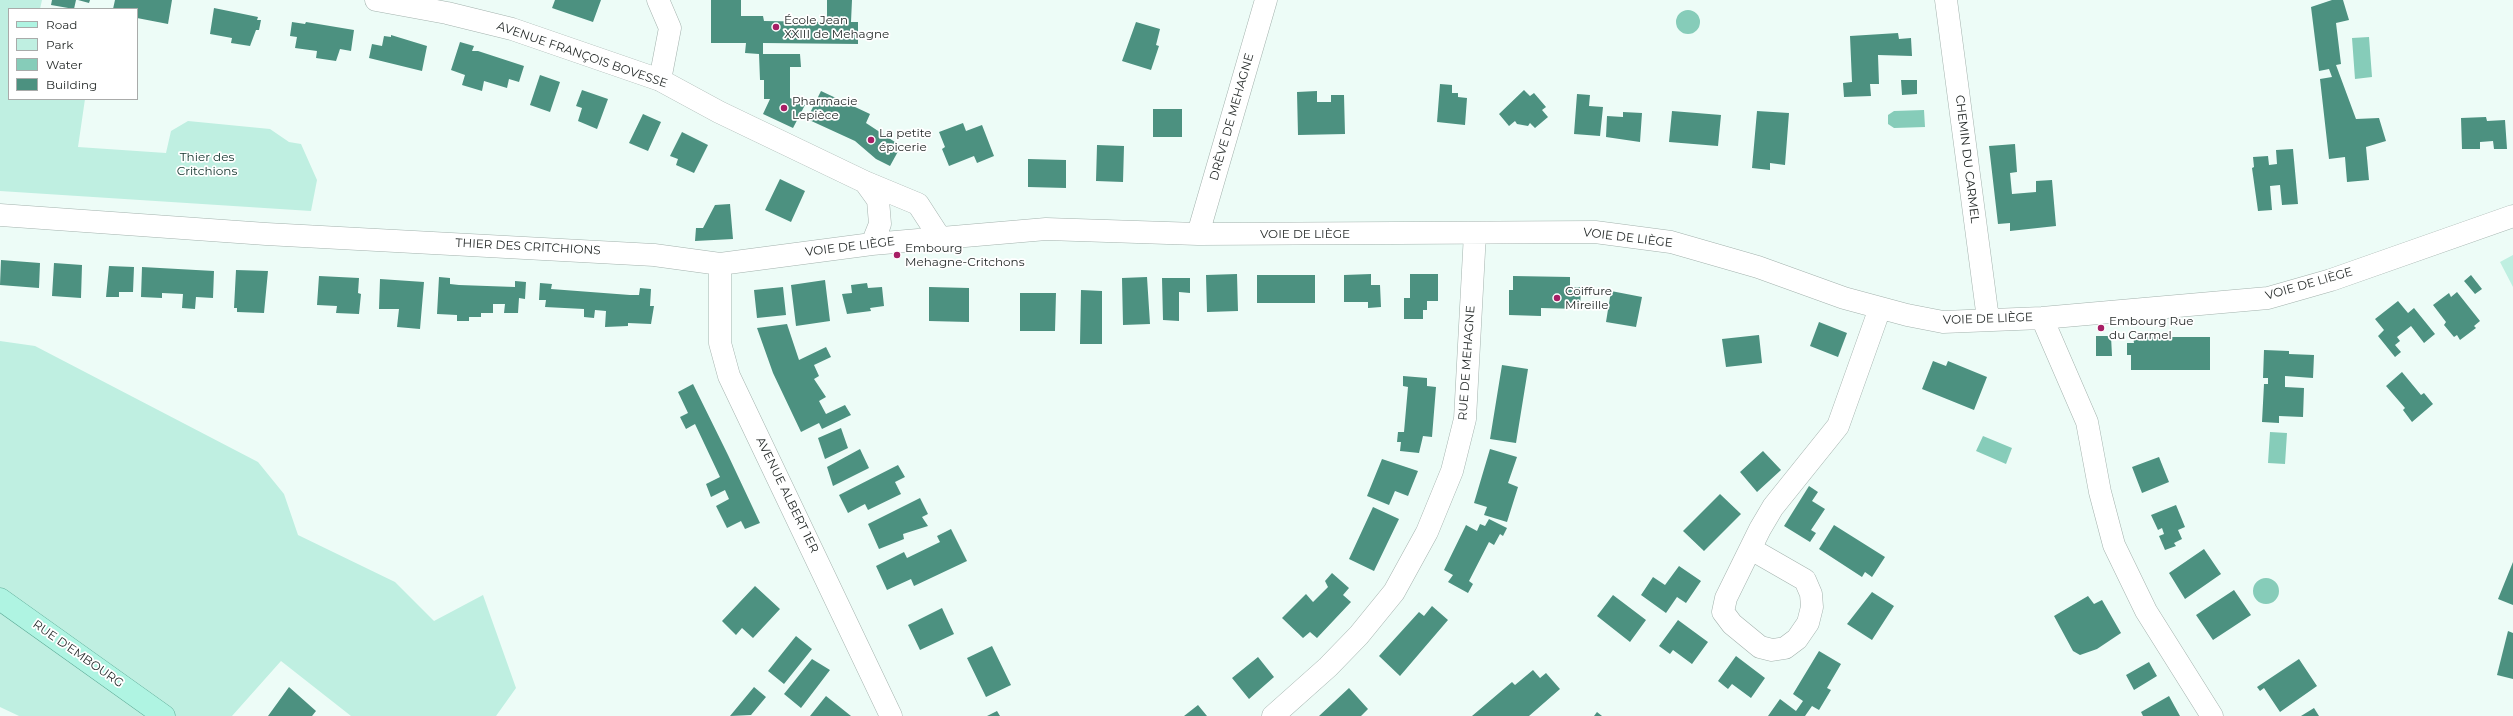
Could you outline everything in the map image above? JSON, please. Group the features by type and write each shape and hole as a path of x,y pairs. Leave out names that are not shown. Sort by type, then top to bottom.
{"main road":[{"name":"RUE D'EMBOURG","path":"0,599 160,713"}],"street":[{"name":"AVENUE FRANÇOIS BOVESSE","path":"376,0 447,13 512,29 660,80 718,112 865,182 918,204 940,238"},
{"path":"658,0 670,28 660,80"},
{"name":"DRÈVE DE MEHAGNE","path":"1198,234 1266,0"},
{"name":"CHEMIN DU CARMEL","path":"1946,0 1988,319"},
{"name":"AVENUE FRANÇOIS BOVESSE","path":"865,182 878,200 880,224 872,244"},
{"name":"THIER DES CRITCHIONS","path":"0,215 266,234 654,255 720,264"},
{"name":"VOIE DE LIÈGE","path":"720,264 872,244 1046,229 1198,234 1595,232 1671,242 1758,267 1880,308 1943,322 2042,318 2268,298 2331,280 2513,216"},
{"name":"RUE DE MEHAGNE","path":"1273,716 1328,668 1359,635 1394,592 1427,532 1452,472 1465,419 1474,233"},
{"name":"AVENUE ALBERT 1ER","path":"720,264 720,342 729,376 891,716"},
{"path":"1751,549 1805,580 1811,594 1812,607 1808,623 1797,639 1785,648 1772,650 1760,647 1732,624 1723,612 1726,598 1751,549 1773,507 1838,426 1880,308"},
{"path":"2042,318 2087,422 2100,492 2114,545 2146,611 2212,716"}],"green space":[{"name":"Thier des Critchions","path":"0,0 42,0 40,8 8,8 8,100 85,100 78,147 166,153 171,131 188,121 270,129 289,142 301,144 317,180 311,211 0,191"},
{"path":"2513,255 2513,287 2500,262"},
{"path":"0,341 35,346 258,462 284,494 298,535 395,582 434,621 483,595 516,688 496,716 351,716 281,661 232,716 19,716 0,707"}],"water":[{"path":"1688,10 1697,13 1700,22 1697,31 1688,34 1679,31 1676,22 1679,13"},
{"path":"2369,37 2372,77 2355,79 2352,38"},
{"path":"1924,110 1925,127 1894,128 1888,124 1888,115 1894,111"},
{"path":"2270,432 2287,433 2285,464 2268,463"},
{"path":"1983,436 2012,448 2006,464 1976,451"},
{"path":"2266,578 2275,582 2279,591 2275,600 2266,604 2257,600 2253,591 2257,582"}],"building":[{"path":"52,0 76,0 74,8 51,5"},
{"path":"78,0 90,0 89,3"},
{"path":"115,0 172,0 168,24 138,18 138,8 113,8"},
{"path":"555,0 601,0 593,22 552,8"},
{"path":"711,0 741,0 741,16 763,16 764,21 827,22 827,0 852,0 851,22 858,22 858,44 763,43 763,54 800,54 801,67 790,67 790,98 805,105 793,128 763,114 770,99 764,99 764,80 760,80 759,54 745,53 746,43 711,43"},
{"path":"2332,0 2343,0 2349,20 2336,23 2341,64 2336,65 2356,119 2379,118 2386,141 2366,147 2369,180 2347,182 2345,157 2329,159 2320,79 2332,77 2329,69 2319,71 2311,7"},
{"path":"214,8 258,17 257,20 261,20 259,30 256,30 250,46 231,43 232,38 210,34"},
{"path":"292,22 305,24 306,22 354,30 351,51 340,49 336,61 316,58 317,51 295,48 297,37 290,36"},
{"path":"1136,22 1160,29 1156,45 1159,46 1151,70 1122,61"},
{"path":"1898,33 1899,39 1911,38 1912,56 1878,55 1879,84 1870,84 1871,96 1844,97 1843,83 1852,82 1850,36"},
{"path":"391,35 427,46 422,71 369,58 372,44 382,46 384,36 391,37"},
{"path":"460,42 474,46 472,51 478,51 524,66 519,82 509,79 507,88 484,81 482,91 462,85 465,75 451,70"},
{"path":"540,75 560,82 550,112 530,105"},
{"path":"1901,80 1917,80 1917,94 1902,95"},
{"path":"1440,84 1452,85 1452,93 1458,93 1458,97 1467,98 1465,125 1437,122"},
{"path":"582,90 608,99 597,129 578,121 582,108 576,106"},
{"path":"1524,90 1530,96 1534,93 1546,107 1542,110 1548,117 1535,128 1530,123 1528,126 1517,124 1515,121 1509,126 1499,114"},
{"path":"821,91 870,114 866,123 901,146 890,166 876,159 855,141 807,119"},
{"path":"1317,91 1317,102 1331,102 1331,95 1344,95 1345,134 1298,135 1297,92"},
{"path":"1577,94 1590,95 1589,106 1603,107 1600,136 1574,134"},
{"path":"1153,109 1182,109 1182,137 1153,137"},
{"path":"1672,111 1721,115 1718,146 1669,142"},
{"path":"1757,111 1789,113 1785,165 1770,163 1770,170 1752,168"},
{"path":"1623,112 1642,113 1640,142 1606,137 1607,116 1623,117"},
{"path":"643,114 661,122 648,151 629,143"},
{"path":"2486,117 2487,121 2505,120 2507,149 2494,149 2493,141 2480,142 2480,149 2462,149 2461,118"},
{"path":"963,123 966,131 982,125 994,156 977,163 974,156 949,166 942,149 945,147 939,132"},
{"path":"682,132 708,145 694,173 676,165 678,159 670,156"},
{"path":"2015,144 2017,172 2010,173 2012,194 2036,192 2036,181 2052,180 2056,226 2010,231 2010,223 1998,224 1989,146"},
{"path":"1097,145 1124,146 1123,182 1096,181"},
{"path":"2293,149 2298,204 2282,205 2280,185 2270,186 2272,210 2258,211 2252,168 2254,167 2253,157 2268,156 2269,165 2277,164 2276,150"},
{"path":"1028,159 1066,160 1066,188 1028,187"},
{"path":"780,179 805,191 791,222 765,210"},
{"path":"730,204 733,239 695,241 696,228 703,228 715,205"},
{"path":"1,260 40,263 39,288 0,285"},
{"path":"54,263 82,265 81,298 52,296"},
{"path":"109,266 134,267 133,292 119,292 119,297 106,297"},
{"path":"142,267 214,271 213,298 196,297 195,309 182,308 183,294 162,293 162,298 141,297"},
{"path":"236,270 268,271 264,313 237,312 237,308 234,308"},
{"path":"1237,274 1238,311 1207,312 1206,275"},
{"path":"1371,274 1371,285 1380,285 1381,307 1368,308 1368,302 1344,302 1344,275"},
{"path":"1410,274 1438,274 1438,301 1427,301 1427,310 1423,310 1423,319 1404,319 1404,298 1410,298"},
{"path":"1257,275 1315,275 1315,303 1257,303"},
{"path":"2471,275 2482,289 2475,294 2464,281"},
{"path":"319,276 359,278 358,293 361,294 359,314 336,313 337,306 317,305"},
{"path":"1513,276 1570,277 1570,287 1581,287 1580,309 1541,308 1541,316 1509,315 1509,290 1513,290"},
{"path":"439,277 450,278 450,284 459,285 515,287 515,281 526,282 525,299 519,298 518,313 504,313 505,304 493,304 493,313 481,313 481,317 469,317 469,321 457,321 457,315 437,314"},
{"path":"1147,277 1150,324 1123,325 1122,278"},
{"path":"1162,278 1190,278 1190,293 1179,292 1179,321 1163,320"},
{"path":"380,279 424,282 420,329 397,327 399,309 379,309"},
{"path":"825,280 830,321 796,326 791,285"},
{"path":"540,283 552,284 551,289 630,295 639,295 640,288 651,289 650,306 654,306 651,324 628,323 628,326 605,327 606,311 595,310 594,318 584,317 584,309 545,307 546,300 539,300"},
{"path":"867,283 868,288 882,287 884,306 870,308 871,311 847,314 842,294 852,293 851,285"},
{"path":"783,287 786,315 757,318 754,290"},
{"path":"929,287 969,288 969,322 929,321"},
{"path":"1081,290 1102,291 1102,344 1080,344"},
{"path":"1611,291 1642,297 1636,327 1606,322"},
{"path":"2457,292 2480,321 2474,326 2476,328 2460,340 2457,335 2454,337 2444,325 2446,322 2433,305 2449,293 2451,297"},
{"path":"1020,293 1056,293 1055,331 1020,331"},
{"path":"2398,301 2408,313 2414,308 2435,334 2424,343 2411,326 2397,337 2400,341 2395,345 2401,352 2395,357 2378,336 2384,330 2375,319"},
{"path":"1819,322 1847,333 1838,357 1810,346"},
{"path":"787,324 799,360 826,347 831,357 814,365 819,376 814,379 826,397 819,401 826,414 845,405 851,415 822,429 819,423 801,432 773,373 757,328"},
{"path":"1759,335 1762,363 1726,367 1722,339"},
{"path":"2096,336 2111,336 2112,356 2096,356"},
{"path":"2133,337 2210,337 2210,370 2131,370 2131,355 2127,355 2127,343 2134,343"},
{"path":"2264,350 2289,351 2289,354 2314,355 2313,378 2285,376 2285,387 2304,388 2303,417 2279,416 2279,423 2262,422 2264,384 2268,384 2268,378 2263,378"},
{"path":"1933,361 1946,366 1948,361 1987,377 1974,410 1922,389"},
{"path":"1502,365 1528,369 1516,443 1490,439"},
{"path":"2402,372 2421,395 2424,393 2433,404 2412,422 2403,410 2405,408 2386,386"},
{"path":"1403,376 1427,378 1427,386 1436,387 1432,437 1423,436 1419,453 1400,451 1401,442 1397,442 1398,432 1404,432 1408,387 1403,386"},
{"path":"693,384 760,523 745,529 741,521 727,528 716,506 729,499 725,490 711,497 706,484 720,477 695,424 686,429 680,417 688,413 678,392"},
{"path":"841,428 848,448 825,459 818,438"},
{"path":"860,449 869,468 833,486 827,467"},
{"path":"1490,449 1517,457 1508,483 1518,487 1507,522 1484,515 1487,507 1474,503"},
{"path":"1763,451 1781,470 1757,492 1740,472"},
{"path":"2159,457 2169,482 2142,493 2132,467"},
{"path":"1382,459 1418,471 1408,496 1395,491 1389,505 1367,496"},
{"path":"898,465 905,477 895,482 901,494 868,510 865,504 848,513 839,495"},
{"path":"1809,486 1818,492 1812,501 1825,509 1811,530 1816,533 1810,542 1784,526"},
{"path":"1720,494 1741,514 1704,551 1683,531"},
{"path":"920,498 928,514 922,517 928,526 903,534 904,539 879,549 868,524"},
{"path":"2176,505 2185,527 2178,530 2182,539 2174,543 2176,546 2165,550 2159,536 2164,534 2162,528 2158,530 2151,515"},
{"path":"1373,507 1399,519 1374,571 1349,559"},
{"path":"1489,519 1507,528 1503,536 1500,534 1494,545 1489,542 1469,581 1473,584 1468,593 1448,582 1453,575 1444,570 1466,525 1477,531 1480,524 1485,526"},
{"path":"1834,525 1885,557 1872,577 1865,572 1862,577 1819,549"},
{"path":"951,529 967,561 914,586 911,579 887,590 876,566 904,552 907,558 940,542 937,536"},
{"path":"2204,549 2221,574 2185,599 2169,573"},
{"path":"2513,562 2513,605 2498,599"},
{"path":"1679,566 1701,581 1686,603 1677,597 1666,613 1641,595 1653,577 1665,585"},
{"path":"1332,573 1349,588 1343,595 1351,602 1317,638 1310,632 1303,638 1282,618 1306,594 1313,602 1328,587 1325,581"},
{"path":"755,586 780,609 753,638 742,628 736,635 722,621"},
{"path":"2234,590 2251,615 2213,640 2196,615"},
{"path":"1872,592 1894,606 1872,640 1847,624"},
{"path":"1613,595 1646,620 1630,642 1597,616"},
{"path":"2088,596 2094,604 2102,600 2121,633 2097,649 2080,655 2073,651 2054,616"},
{"path":"1432,606 1448,620 1400,676 1379,656 1419,612 1424,616"},
{"path":"942,608 954,634 920,650 908,625"},
{"path":"1678,620 1708,642 1692,664 1673,650 1670,654 1659,646"},
{"path":"2508,631 2513,633 2513,679 2497,675"},
{"path":"796,636 812,649 784,684 768,671"},
{"path":"992,646 1011,685 986,697 967,658"},
{"path":"1819,651 1841,664 1827,688 1831,690 1819,710 1812,706 1805,716 1768,716 1780,699 1796,711 1803,701 1793,694"},
{"path":"1736,656 1765,678 1751,698 1732,684 1728,689 1718,681"},
{"path":"1258,657 1274,677 1249,699 1232,678"},
{"path":"812,659 830,670 801,708 784,694"},
{"path":"2299,659 2317,686 2280,712 2264,688 2260,691 2257,687"},
{"path":"2149,662 2157,676 2134,690 2126,675"},
{"path":"1533,670 1540,678 1546,673 1560,689 1529,716 1472,716 1512,682 1515,685"},
{"path":"289,687 316,711 312,716 268,716"},
{"path":"754,687 766,697 751,715 730,716"},
{"path":"1349,688 1368,709 1361,716 1319,716"},
{"path":"826,696 851,716 810,716"},
{"path":"2169,696 2180,716 2143,716 2141,712"},
{"path":"1198,705 1207,716 1184,716"},
{"path":"2314,708 2319,716 2301,716"},
{"path":"997,711 1000,716 987,716"},
{"path":"1597,712 1602,716 1594,716"}],"place":[{"name":"École Jean XXIII de Mehagne","path":"776,27"},
{"name":"Pharmacie Lepièce","path":"784,108"},
{"name":"La petite épicerie","path":"871,140"},
{"name":"Embourg Mehagne-Critchons","path":"897,255"},
{"name":"Coiffure Mireille","path":"1557,298"},
{"name":"Embourg Rue du Carmel","path":"2101,328"}]}
